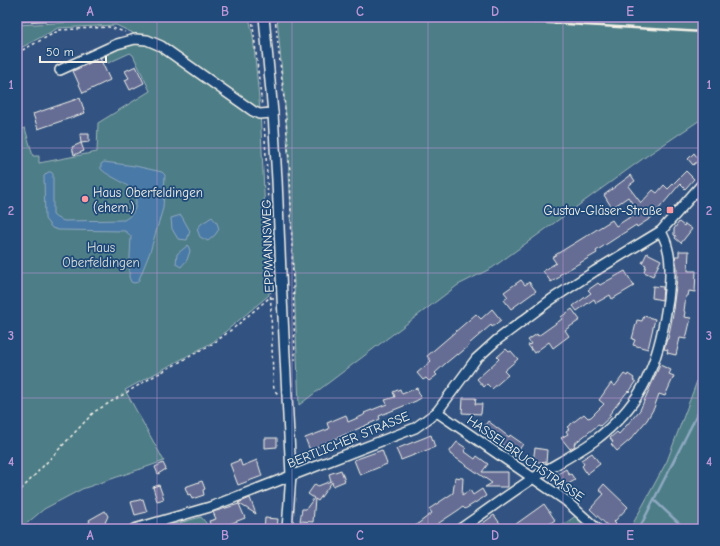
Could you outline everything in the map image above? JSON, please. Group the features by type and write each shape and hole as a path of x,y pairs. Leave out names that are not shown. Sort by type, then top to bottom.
{"street":[{"name":"EPPMANNSWEG","path":"264,17 273,112 292,475 287,529"},
{"path":"60,70 112,46 135,39 147,40 161,46 242,104 259,114 273,112"},
{"name":"BERTLICHER STRASSE","path":"134,529 210,507 415,428 437,412 476,359 497,340 552,299 594,271 661,231 703,183"},
{"path":"460,529 533,479 593,441 615,424 631,406 641,391 657,353 667,309 669,260 667,246 661,231"},
{"name":"HASSELBRUCHSTRASSE","path":"437,412 565,500 597,529"}],"path":[{"path":"252,17 263,113 267,172 273,380 274,390 278,394"},
{"path":"275,17 286,108 290,172 295,364"},
{"path":"17,53 60,30 109,27 123,31 135,39"},
{"path":"17,494 94,412 143,382 214,343 270,298 282,297"}],"shaded area":[{"path":"17,17 246,17 17,25"},
{"path":"104,162 135,166 162,172 165,175 163,208 150,252 138,282 131,282 129,277 131,236 125,231 58,230 52,228 45,219 44,176 48,172 53,174 53,215 57,218 64,221 124,220 131,215 134,211 136,203 135,196 128,186 101,169 101,164"},
{"path":"181,215 190,231 187,240 178,239 172,229 171,218"},
{"path":"212,217 217,223 219,229 208,241 200,237 197,229 201,224"},
{"path":"188,245 190,251 187,260 181,267 176,264 177,254"}],"green space":[{"name":"Haus Oberfeldingen","path":"249,17 253,36 260,110 269,295 213,342 125,390 164,461 82,489 44,509 20,529 17,529 17,130 25,128 33,156 39,156 39,163 97,152 98,123 150,91 133,55 130,53 108,63 103,53 133,43 133,33 116,25 58,28 17,50 17,25 114,20"},
{"path":"277,17 703,17 703,118 648,155 492,268 458,285 299,405 286,117"},
{"path":"703,365 703,529 630,529 667,461"},
{"path":"580,513 595,529 557,529"},
{"path":"201,517 211,529 157,529"}],"building":[{"path":"100,58 110,80 83,93 73,71"},
{"path":"136,66 144,83 130,90 125,80 129,78 125,71"},
{"path":"80,98 85,113 38,129 33,114"},
{"path":"80,134 89,134 89,142 81,143"},
{"path":"81,143 84,151 74,155 72,147"},
{"path":"694,153 699,160 693,165 688,159"},
{"path":"686,171 694,179 685,189 680,184 651,218 637,227 636,225 596,251 597,253 559,275 560,277 551,282 543,271 556,263 552,257 612,220 616,226 630,217 628,215 636,209 628,197 612,208 604,195 631,175 635,181 628,186 641,203 653,190 657,193 664,185 668,189"},
{"path":"679,222 692,229 681,243 675,238 676,236 674,235 674,229"},
{"path":"679,251 689,251 688,271 696,271 695,292 689,291 688,296 686,296 684,317 691,318 686,339 680,338 676,355 667,353 668,350 664,349 668,339 674,309 677,279 675,256 679,256"},
{"path":"647,253 661,260 653,276 644,272 646,265 642,263"},
{"path":"625,271 634,286 612,299 610,295 596,303 594,299 577,311 573,306 591,293 588,290 598,283 600,285"},
{"path":"521,280 525,285 529,282 536,291 511,309 504,300 508,297 504,292"},
{"path":"653,286 663,287 662,300 652,298"},
{"path":"492,309 501,320 492,327 491,325 469,344 470,345 446,363 435,373 437,375 429,381 426,378 423,380 417,373 431,361 427,356 476,314 481,319"},
{"path":"572,309 580,320 565,330 569,336 553,348 549,342 534,353 528,345 531,344 528,340 537,334 538,336 562,319 561,317"},
{"path":"644,316 655,319 648,349 633,345 635,340 632,339 637,320 642,321"},
{"path":"506,349 509,352 511,351 518,359 504,371 508,375 492,389 487,384 484,387 477,379 499,359 497,357"},
{"path":"660,365 671,370 669,374 674,376 665,396 659,394 654,408 647,420 631,439 617,451 611,444 613,442 610,438 617,432 619,434 640,410"},
{"path":"624,374 627,376 628,374 634,378 633,380 636,382 629,392 628,391 609,415 611,416 600,426 598,425 574,444 575,446 570,449 561,438 568,434 566,431 569,429 567,427 584,414 588,418 591,417 604,404 599,400 611,383 615,386"},
{"path":"417,388 421,398 416,401 379,416 380,419 310,450 305,438 329,429 327,423 346,415 348,422 362,416 365,414 364,413 387,404 385,400 395,397 393,392 400,389 402,394"},
{"path":"463,398 476,398 475,404 482,404 481,414 462,413"},
{"path":"488,421 509,437 510,435 523,444 516,454 481,431"},
{"path":"431,435 435,447 401,460 396,449"},
{"path":"265,438 277,438 277,447 265,448"},
{"path":"457,442 466,448 464,451 475,459 477,456 488,464 482,472 508,472 508,487 485,487 492,483 450,454 450,451"},
{"path":"535,448 547,450 546,463 533,461"},
{"path":"382,450 387,464 360,475 354,460"},
{"path":"592,453 600,464 587,474 582,466 584,464 581,460"},
{"path":"240,460 242,466 257,460 262,476 238,485 230,464"},
{"path":"163,463 166,469 158,474 155,467"},
{"path":"566,469 569,475 571,474 575,480 560,489 555,486 560,482 556,475"},
{"path":"341,470 345,481 333,486 332,482 318,501 315,499 313,522 300,521 302,509 306,509 314,498 308,494 315,484 318,486 331,481 329,474"},
{"path":"455,477 463,478 462,495 470,490 473,495 482,489 486,496 465,509 463,507 430,529 411,529 432,513 429,509 453,493"},
{"path":"202,481 205,489 203,490 204,495 192,499 190,494 188,495 185,487"},
{"path":"604,484 628,507 614,522 616,524 611,529 590,509 604,494 599,490"},
{"path":"159,485 164,499 157,501 153,487"},
{"path":"250,498 256,514 238,503"},
{"path":"143,499 147,512 135,515 131,502"},
{"path":"239,504 245,518 227,525 230,529 212,529 209,521 216,519 213,512"},
{"path":"544,504 555,520 542,529 509,529"},
{"path":"105,511 108,516 104,525 98,529 80,529 90,522 89,520"},
{"path":"494,515 504,529 475,529"},
{"path":"265,518 278,519 277,529 264,529"}],"waterway":[{"path":"639,529 703,403"},
{"path":"654,500 685,529"}],"railway":[{"path":"17,21 139,17"},
{"path":"445,17 703,32"}],"place":[{"name":"Haus Oberfeldingen (ehem.)","path":"85,199"},
{"name":"Gustav-Gläser-Straße","path":"670,210"}]}
